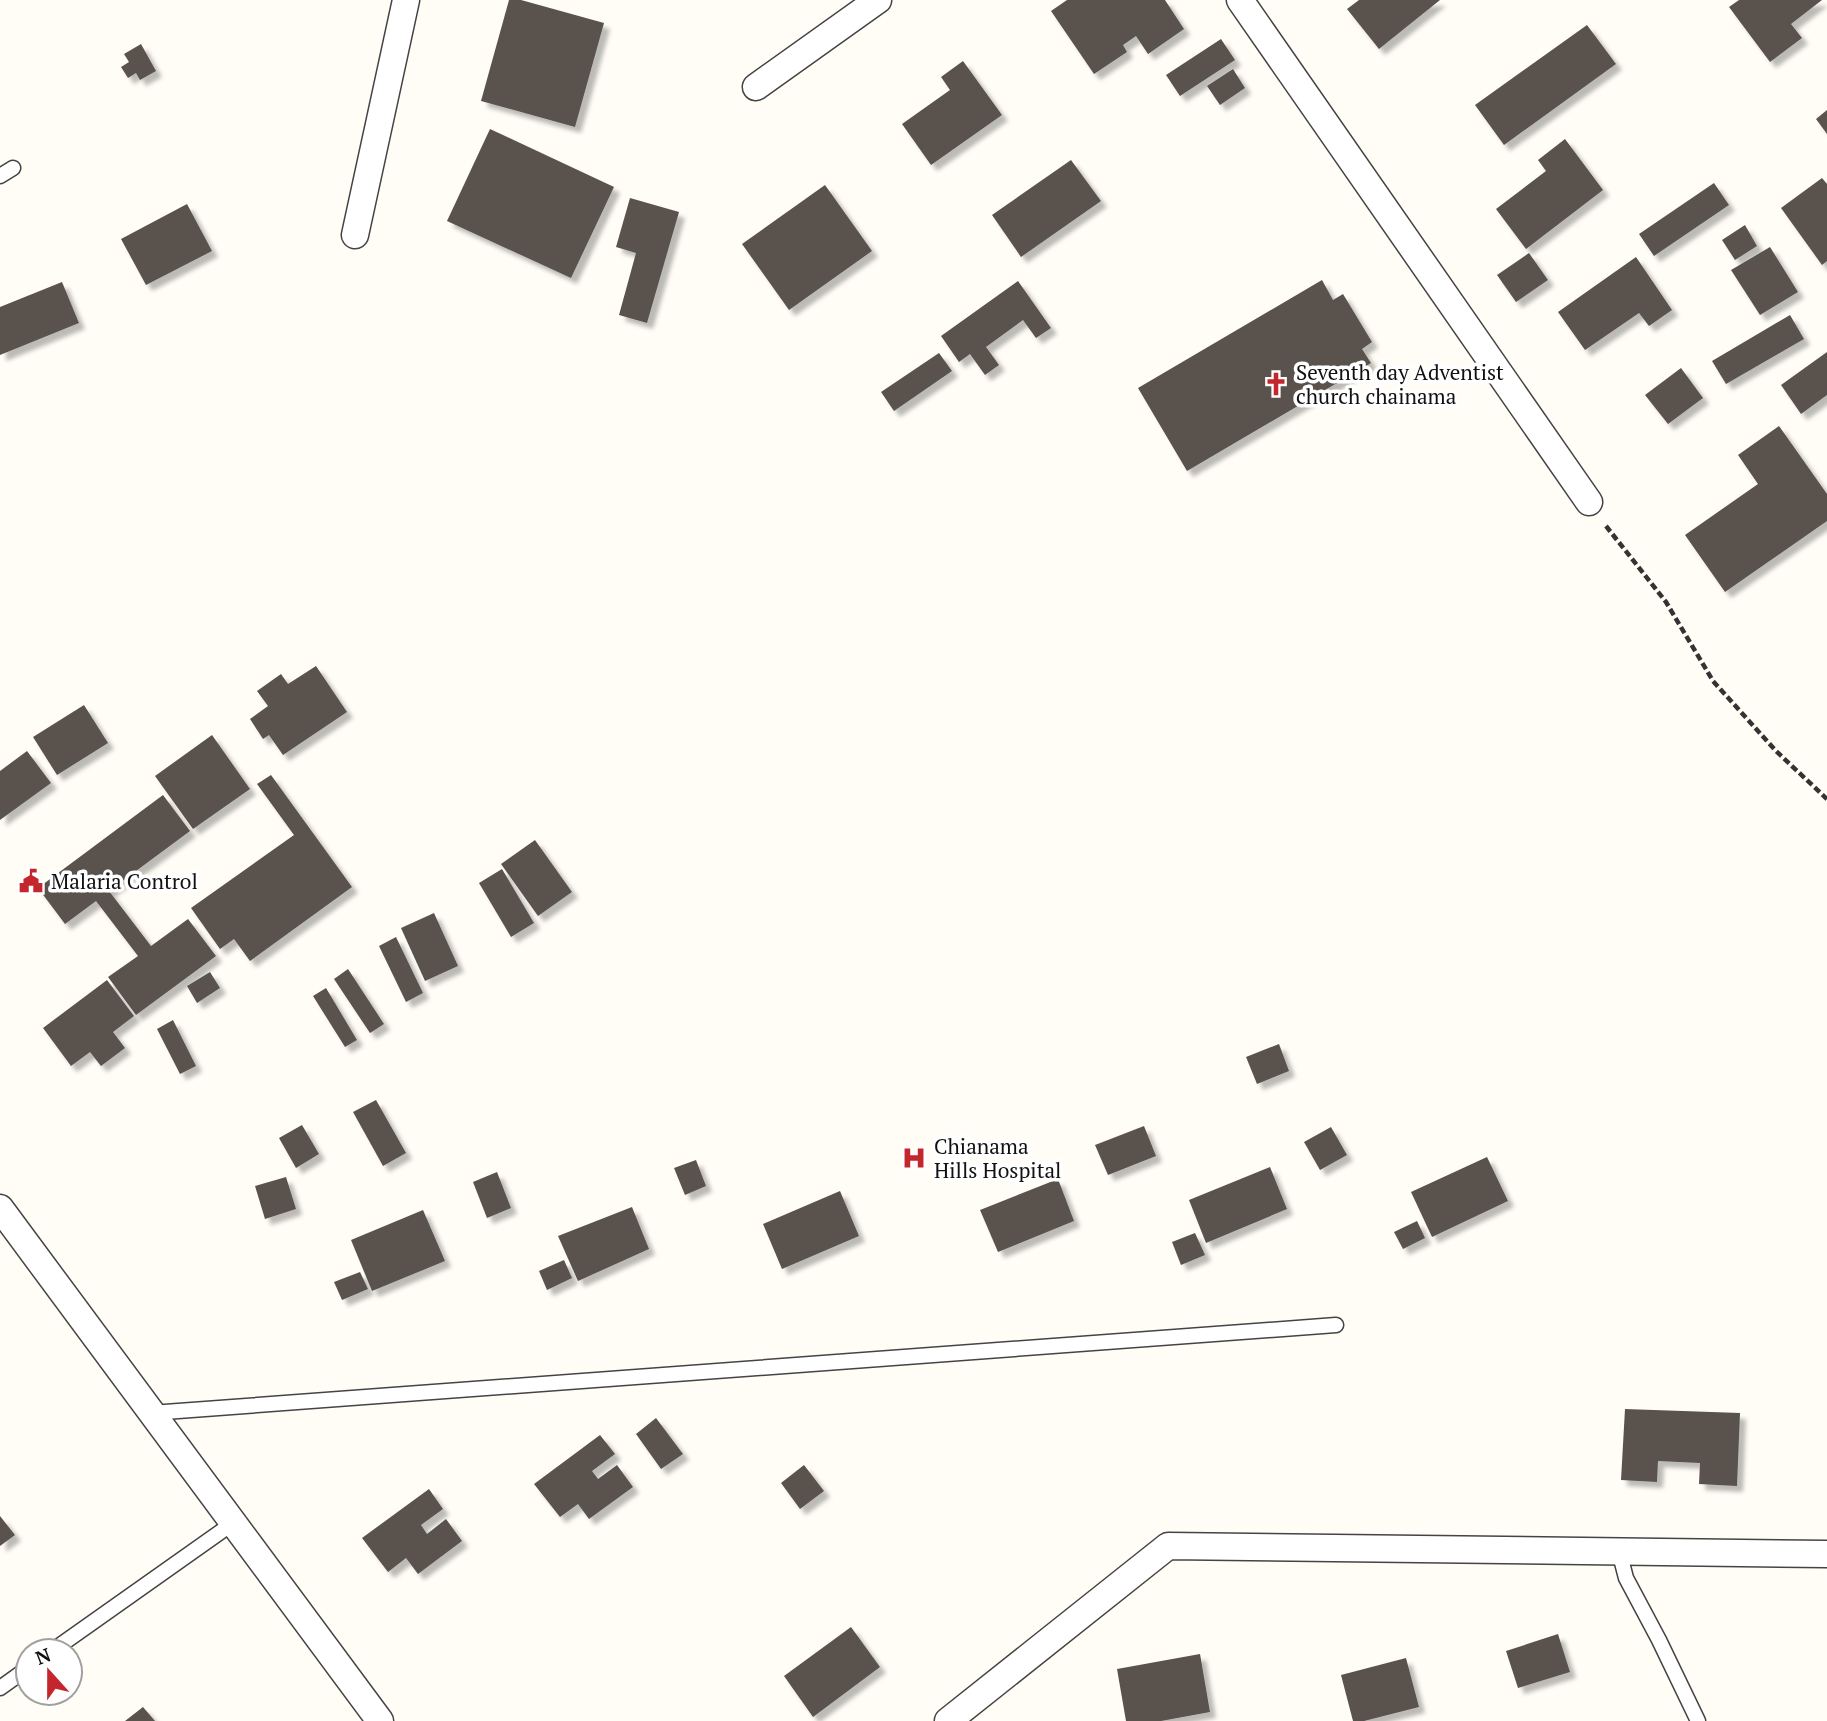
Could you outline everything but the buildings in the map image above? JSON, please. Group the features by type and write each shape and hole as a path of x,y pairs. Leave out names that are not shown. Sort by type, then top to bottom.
{"street":[{"path":"355,235 406,0"},
{"path":"755,87 878,0"},
{"path":"1240,0 1589,502"},
{"path":"0,1208 380,1721"},
{"path":"948,1721 1168,1546 1827,1553"}],"lane":[{"path":"0,176 13,168"},
{"path":"151,1413 1336,1325"},
{"path":"72,1637 233,1523"},
{"path":"1619,1551 1626,1578 1698,1721"}],"path":[{"path":"1589,502 1666,602 1713,681 1776,751 1827,799"}],"place":[{"name":"Seventh day Adventist church chainama","path":"1276,384"},
{"name":"Malaria Control","path":"31,881"},
{"name":"Chianama Hills Hospital","path":"914,1158"}]}
